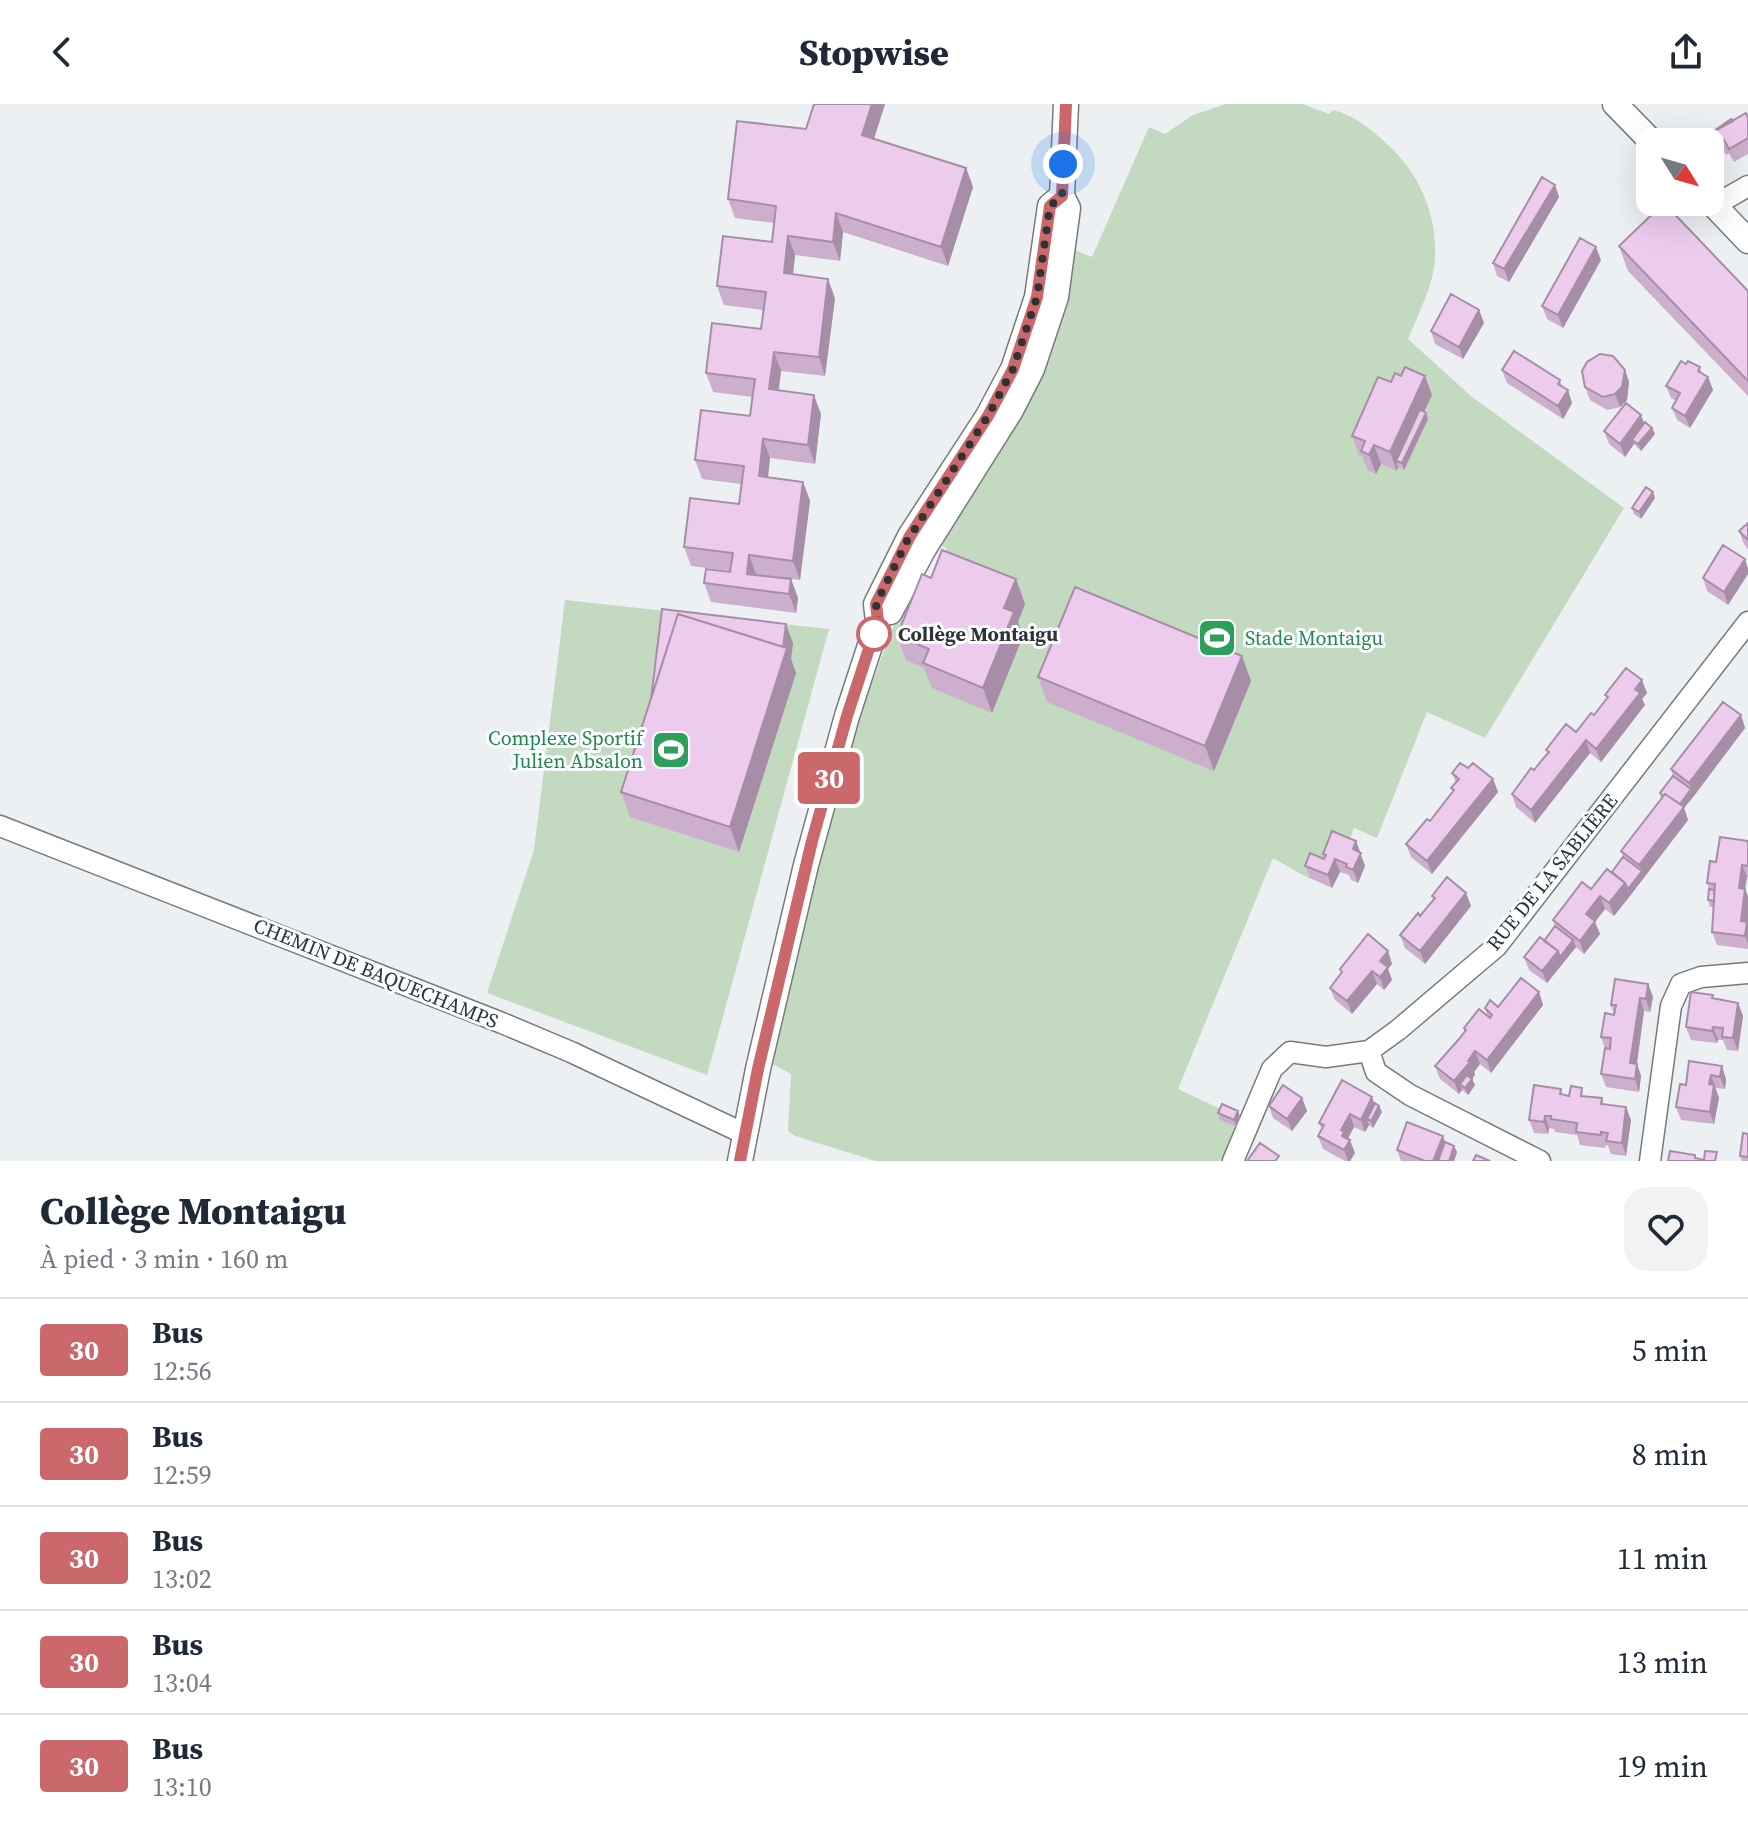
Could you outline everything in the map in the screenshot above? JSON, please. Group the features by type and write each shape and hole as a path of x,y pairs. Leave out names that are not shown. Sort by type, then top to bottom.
{"street":[{"path":"740,1161 813,836 878,621 876,604 907,541 988,416 1013,369 1037,297 1050,206 1062,196 1066,104"},
{"path":"1615,104 1638,128"},
{"path":"1724,197 1748,186"},
{"path":"1724,216 1748,241"},
{"name":"RUE DE LA SABLIÈRE","path":"1233,1161 1272,1069 1290,1052 1326,1057 1369,1051 1497,946 1748,622"},
{"name":"CHEMIN DE BAQUECHAMPS","path":"0,826 502,1023 745,1134"},
{"path":"1650,1161 1671,1006 1681,984 1701,977 1748,973"},
{"path":"1369,1051 1376,1072 1410,1095 1540,1161"}],"green space":[{"name":"Stade Montaigu","path":"1226,104 1303,104 1329,114 1333,110 1370,129 1389,146 1414,176 1423,193 1434,231 1434,269 1408,339 1471,396 1624,508 1485,738 1427,712 1377,838 1354,828 1346,848 1328,866 1315,866 1310,879 1273,858 1178,1089 1225,1111 1221,1120 1236,1127 1221,1161 876,1161 795,1136 788,1131 791,1074 772,1064 811,891 842,776 859,720 901,609 918,616 947,549 936,542 1072,249 1092,257 1149,127 1165,134 1193,115"},
{"name":"Complexe Sportif Julien Absalon","path":"565,600 829,629 707,1075 487,993 534,850"}],"building":[{"path":"814,104 872,104 862,135 966,168 941,247 836,213 833,242 788,236 784,273 828,279 819,357 774,352 769,389 814,395 808,445 763,439 759,476 803,482 793,561 749,555 747,574 791,579 789,594 704,583 706,569 730,572 733,553 684,547 690,498 739,504 744,466 695,460 701,410 750,416 755,379 706,373 712,323 761,329 766,292 717,286 723,236 772,242 776,206 728,199 737,121 806,129"},
{"path":"1746,113 1748,138 1729,149 1724,140 1724,128 1720,128"},
{"path":"1542,177 1555,185 1504,269 1493,263"},
{"path":"1650,216 1676,216 1748,291 1748,381 1619,246"},
{"path":"1580,238 1596,247 1558,315 1542,306"},
{"path":"1451,294 1479,310 1459,347 1431,331"},
{"path":"1514,351 1560,380 1558,384 1568,390 1558,406 1502,370"},
{"path":"1600,354 1613,356 1625,370 1622,387 1615,394 1603,397 1585,387 1582,371 1587,362"},
{"path":"1681,361 1700,367 1698,371 1708,377 1685,416 1672,408 1680,393 1666,386"},
{"path":"1405,367 1425,376 1390,452 1374,445 1369,455 1361,451 1365,441 1352,436 1378,377 1391,382 1395,373 1401,376"},
{"path":"1626,403 1641,415 1620,444 1604,431"},
{"path":"1420,409 1426,413 1402,463 1396,461"},
{"path":"1645,422 1652,428 1638,444 1632,440"},
{"path":"1646,487 1653,492 1639,512 1632,508"},
{"path":"1748,523 1748,540 1739,531"},
{"path":"1723,545 1745,559 1724,592 1703,578"},
{"path":"942,550 1016,579 1004,608 1014,612 983,688 923,663 929,649 897,636 922,574 931,578"},
{"path":"1075,587 1242,656 1205,746 1038,677"},
{"path":"662,609 786,624 783,647 678,614 651,699"},
{"path":"678,614 787,648 730,827 621,792"},
{"path":"1626,668 1642,680 1635,689 1640,693 1596,749 1586,740 1531,810 1512,794 1531,768 1534,770 1549,752 1546,750 1566,724 1576,732 1591,713 1594,715"},
{"path":"1723,702 1741,715 1689,783 1671,769"},
{"path":"1460,763 1468,768 1473,763 1493,779 1427,861 1406,844 1427,819 1430,821 1454,790 1451,788 1459,779 1452,773"},
{"path":"1673,776 1691,789 1680,804 1660,793"},
{"path":"1665,794 1684,807 1639,865 1621,851"},
{"path":"1332,831 1356,841 1353,849 1361,853 1353,870 1335,859 1328,875 1305,866 1310,853 1324,859"},
{"path":"1720,837 1748,841 1748,866 1742,865 1739,888 1745,889 1741,921 1747,922 1745,936 1712,932 1715,884 1707,883 1710,861 1716,862"},
{"path":"1623,857 1642,871 1628,889 1612,872"},
{"path":"1607,869 1625,883 1609,903 1600,896 1586,914 1595,921 1580,941 1553,920 1582,882 1591,889"},
{"path":"1447,877 1466,893 1420,951 1400,935 1435,898 1432,896"},
{"path":"1709,889 1714,890 1714,901 1708,900"},
{"path":"1555,926 1573,940 1560,957 1558,951 1544,941"},
{"path":"1368,934 1388,951 1380,961 1388,967 1380,977 1372,971 1347,1001 1330,988 1342,972 1340,969"},
{"path":"1540,937 1558,951 1542,971 1524,957"},
{"path":"1521,978 1539,992 1487,1060 1475,1051 1454,1081 1435,1066 1466,1030 1464,1028 1479,1009 1490,1018 1492,1015 1485,1008 1490,1000 1498,1007"},
{"path":"1615,979 1648,984 1646,999 1640,998 1630,1063 1637,1064 1635,1079 1601,1074 1605,1048 1610,1049 1611,1038 1601,1037 1605,1013 1614,1015 1616,1005 1611,1005"},
{"path":"1691,992 1738,1003 1733,1038 1722,1037 1723,1028 1713,1027 1712,1031 1686,1027"},
{"path":"1689,1061 1722,1066 1720,1077 1711,1075 1709,1084 1714,1085 1710,1112 1676,1107 1680,1084 1686,1085"},
{"path":"1467,1075 1472,1079 1465,1088 1460,1084"},
{"path":"1342,1080 1372,1097 1361,1120 1350,1114 1341,1130 1344,1132 1342,1136 1350,1140 1344,1150 1318,1136 1324,1125 1319,1123"},
{"path":"1283,1085 1302,1098 1287,1119 1269,1106"},
{"path":"1534,1085 1561,1089 1560,1094 1569,1096 1571,1086 1582,1088 1581,1096 1602,1098 1601,1104 1626,1107 1622,1143 1606,1141 1608,1133 1576,1132 1577,1123 1551,1119 1551,1116 1545,1116 1544,1122 1529,1120"},
{"path":"1375,1103 1379,1106 1371,1121 1367,1119"},
{"path":"1222,1104 1238,1111 1234,1120 1218,1113"},
{"path":"1407,1122 1443,1136 1433,1161 1397,1150"},
{"path":"1743,1133 1748,1134 1748,1157 1740,1156"},
{"path":"1445,1142 1454,1146 1449,1161 1438,1161"},
{"path":"1260,1143 1279,1156 1275,1161 1247,1161"},
{"path":"1670,1151 1695,1155 1695,1158 1704,1160 1705,1151 1717,1152 1715,1161 1668,1161"},
{"path":"1476,1155 1490,1161 1473,1161"}],"bus line":[{"name":"30","path":"740,1161 787,942 824,794 878,621 876,604 910,536 1001,394 1024,342 1037,297 1050,206 1062,196 1066,104"}],"place":[{"name":"Collège Montaigu","path":"874,634"},
{"name":"Stade Montaigu","path":"1217,638"},
{"name":"Complexe Sportif Julien Absalon","path":"671,750"}],"route":[{"path":"874,634 878,621 876,604 907,541 1001,394 1024,342 1037,297 1050,206 1062,196 1063,164"}]}
